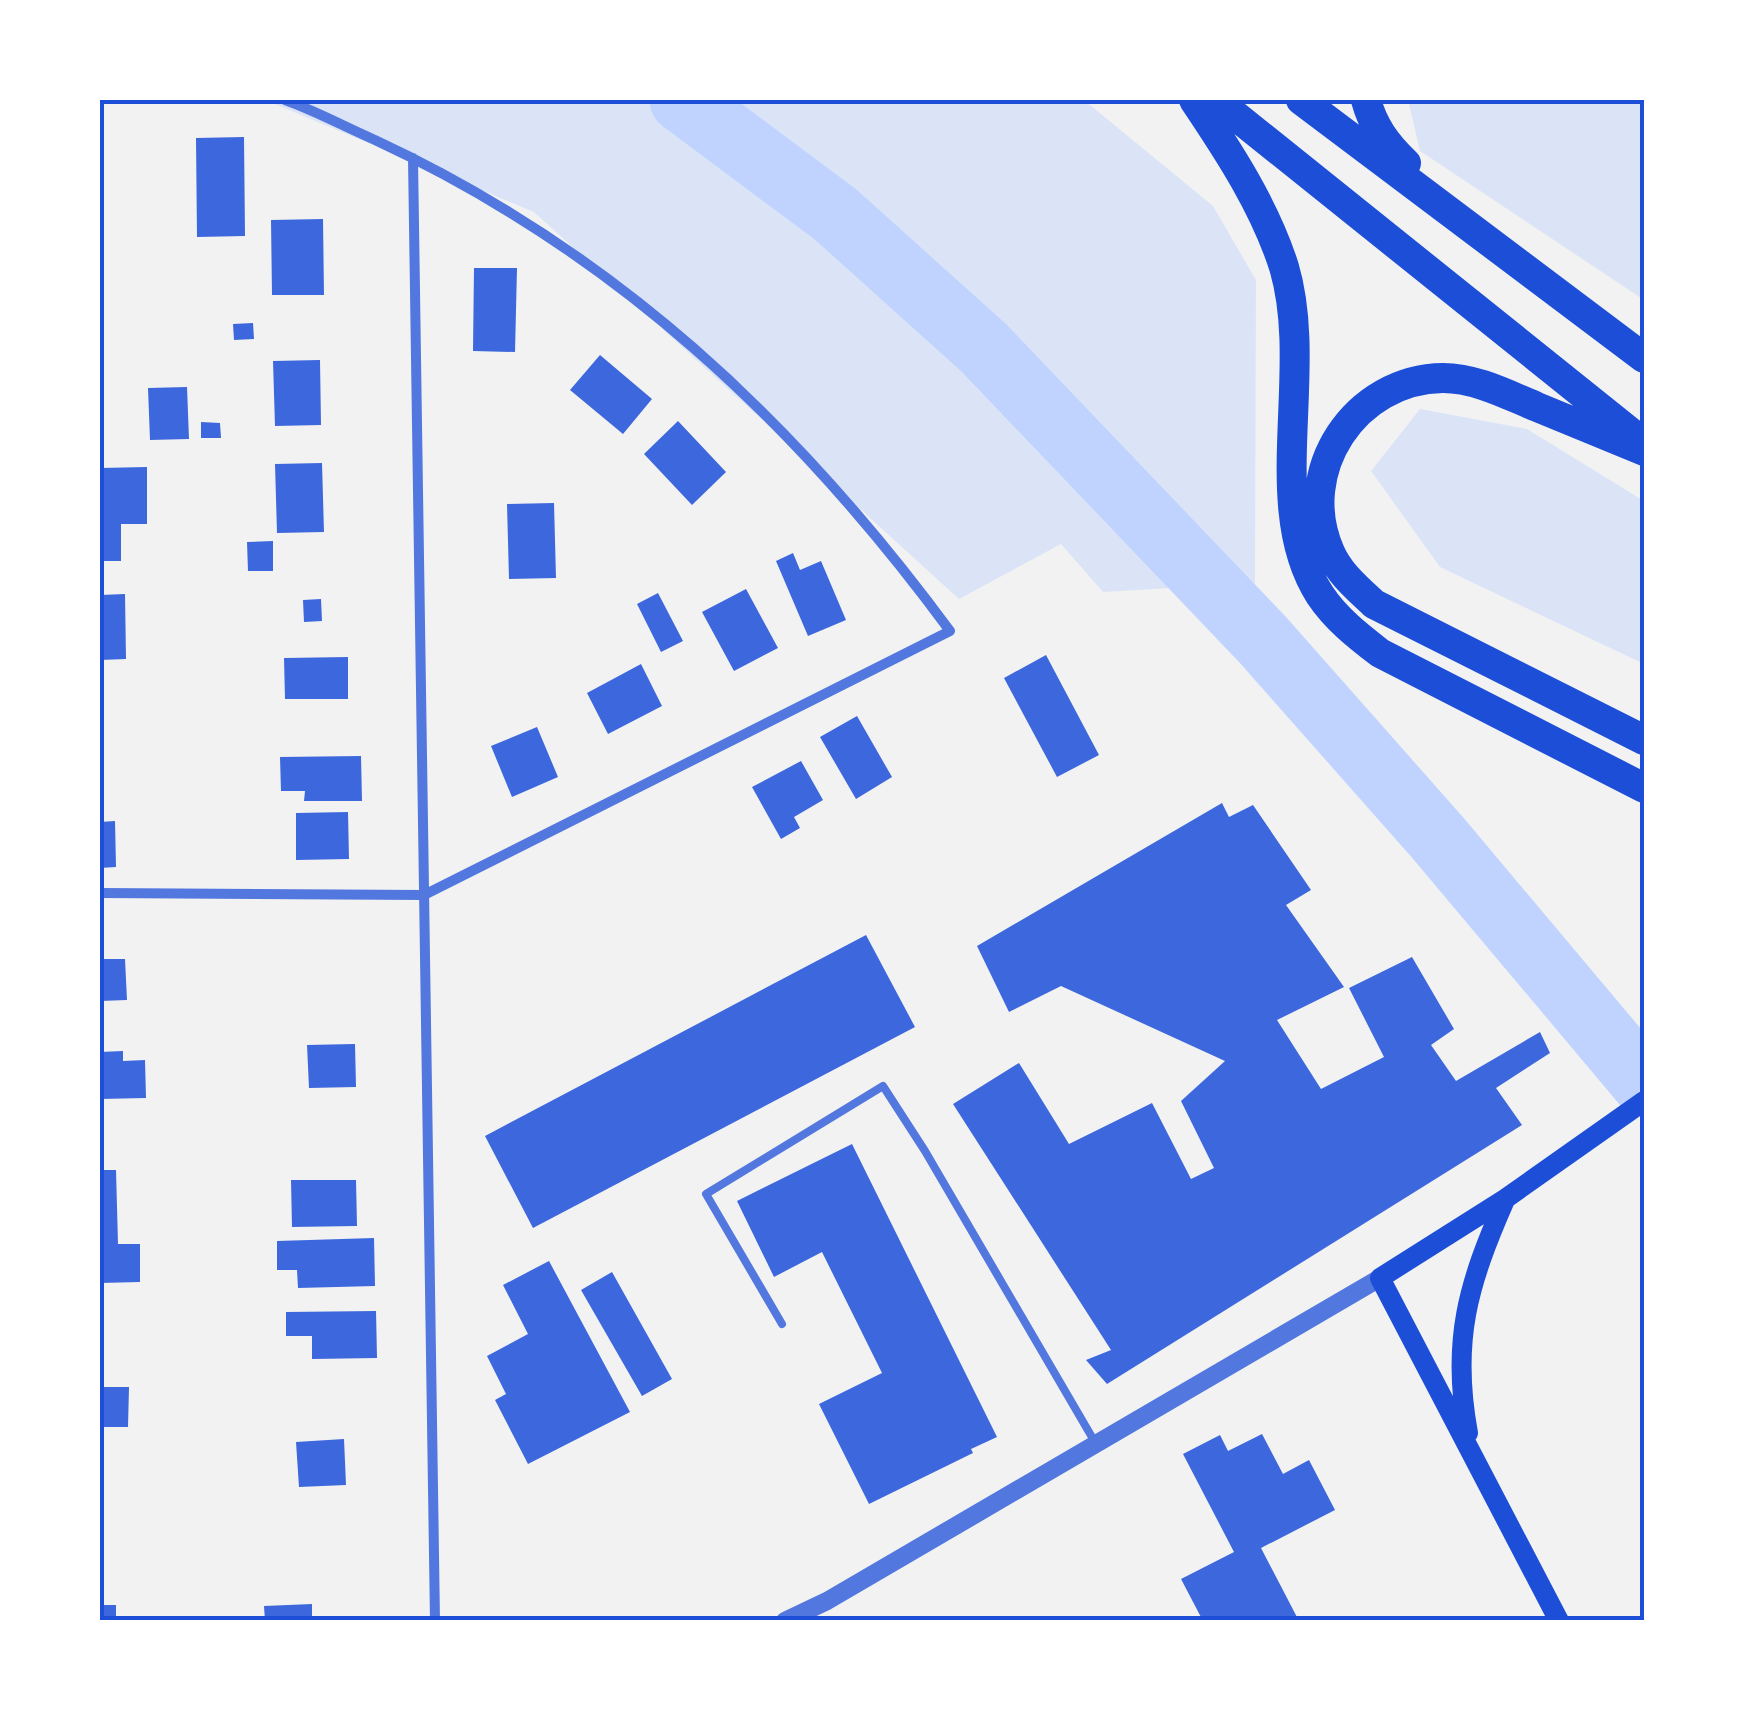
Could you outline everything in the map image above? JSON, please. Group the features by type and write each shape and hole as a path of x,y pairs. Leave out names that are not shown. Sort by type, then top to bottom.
{"highway":[{"path":"1194,100 1230,153 1262,214 1284,268 1294,325 1297,378 1292,516 1302,556 1320,594 1347,627 1380,653 1644,788"},
{"path":"1216,100 1644,443"},
{"path":"1301,100 1644,358"},
{"path":"1366,100 1370,117 1386,144 1479,235"},
{"path":"1644,451 1480,384 1444,378 1408,382 1377,397 1349,420 1330,448 1320,481 1320,517 1338,566 1347,580 1374,604 1644,740"}],"main road":[{"path":"1559,1621 1380,1278 1506,1199 1644,1101"},
{"path":"1472,1455 1460,1390 1463,1323 1477,1263 1506,1199"}],"street":[{"path":"100,893 424,896 950,631 889,548 821,470 710,362 590,266 413,158 285,100"},
{"path":"413,158 435,1621"},
{"path":"786,1621 827,1601 1380,1278"}],"lane":[{"path":"782,1324 706,1194 883,1086 1096,1444"}],"shaded area":[{"path":"265,100 1084,100 1213,206 1256,280 1255,583 1103,592 1061,544 959,599 534,212"},
{"path":"1408,100 1644,100 1644,300 1420,151"},
{"path":"1420,409 1527,429 1644,501 1644,664 1440,567 1371,471"}],"building":[{"path":"244,137 245,236 197,237 196,138"},
{"path":"323,219 324,295 272,295 271,220"},
{"path":"474,268 517,268 515,352 473,351"},
{"path":"253,323 254,339 234,340 233,324"},
{"path":"600,355 652,399 623,434 570,390"},
{"path":"320,360 321,425 275,426 273,361"},
{"path":"187,387 189,439 150,440 148,388"},
{"path":"678,421 726,472 692,505 644,454"},
{"path":"201,422 220,423 221,438 201,438"},
{"path":"322,463 324,532 277,533 275,464"},
{"path":"147,467 147,524 121,524 121,561 100,561 100,468"},
{"path":"554,503 556,578 509,579 507,504"},
{"path":"273,541 273,571 248,571 247,542"},
{"path":"793,553 800,570 821,561 846,620 808,636 776,561"},
{"path":"746,589 778,648 734,671 702,612"},
{"path":"658,593 683,641 661,652 637,604"},
{"path":"125,594 126,659 100,660 100,595"},
{"path":"321,599 322,621 304,622 303,600"},
{"path":"1046,655 1099,755 1057,777 1004,678"},
{"path":"348,657 348,699 285,699 284,658"},
{"path":"641,664 662,706 608,734 587,693"},
{"path":"857,716 892,777 856,799 820,737"},
{"path":"537,727 558,777 512,797 491,746"},
{"path":"361,756 362,801 304,801 305,791 281,791 280,757"},
{"path":"801,761 823,800 794,817 800,828 781,839 752,787"},
{"path":"1222,803 1229,817 1253,805 1311,890 1286,905 1344,987 1277,1020 1321,1089 1384,1057 1349,988 1412,957 1454,1029 1431,1045 1456,1081 1540,1032 1550,1053 1496,1088 1522,1125 1107,1384 1086,1360 1111,1350 953,1104 1019,1063 1069,1144 1152,1103 1191,1179 1214,1168 1181,1101 1225,1061 1061,986 1009,1012 977,946"},
{"path":"348,812 349,859 296,860 296,813"},
{"path":"115,821 116,867 100,868 100,822"},
{"path":"866,935 915,1027 533,1228 485,1136"},
{"path":"100,959 125,959 127,1000 100,1001"},
{"path":"355,1044 356,1087 309,1088 307,1045"},
{"path":"123,1051 123,1061 145,1060 146,1098 100,1099 100,1052"},
{"path":"852,1144 997,1437 971,1449 973,1453 869,1504 819,1404 882,1373 822,1252 774,1277 737,1201"},
{"path":"100,1170 116,1170 118,1244 140,1244 140,1282 100,1283"},
{"path":"291,1180 356,1180 357,1226 292,1227"},
{"path":"374,1238 375,1286 298,1288 297,1270 277,1270 277,1241"},
{"path":"549,1261 630,1412 528,1464 495,1400 506,1394 487,1356 528,1334 503,1285"},
{"path":"612,1272 672,1379 642,1396 581,1290"},
{"path":"376,1311 377,1358 312,1359 312,1336 286,1336 286,1312"},
{"path":"100,1387 129,1387 128,1427 100,1427"},
{"path":"1262,1434 1283,1474 1309,1460 1335,1510 1261,1548 1299,1621 1203,1621 1181,1579 1234,1552 1183,1454 1220,1435 1228,1451"},
{"path":"344,1439 346,1485 299,1487 296,1442"},
{"path":"312,1604 312,1621 265,1621 264,1606"},
{"path":"100,1605 116,1605 116,1621 100,1621"}],"waterway":[{"path":"682,100 835,214 984,348 1263,640 1438,838 1644,1083"}]}
